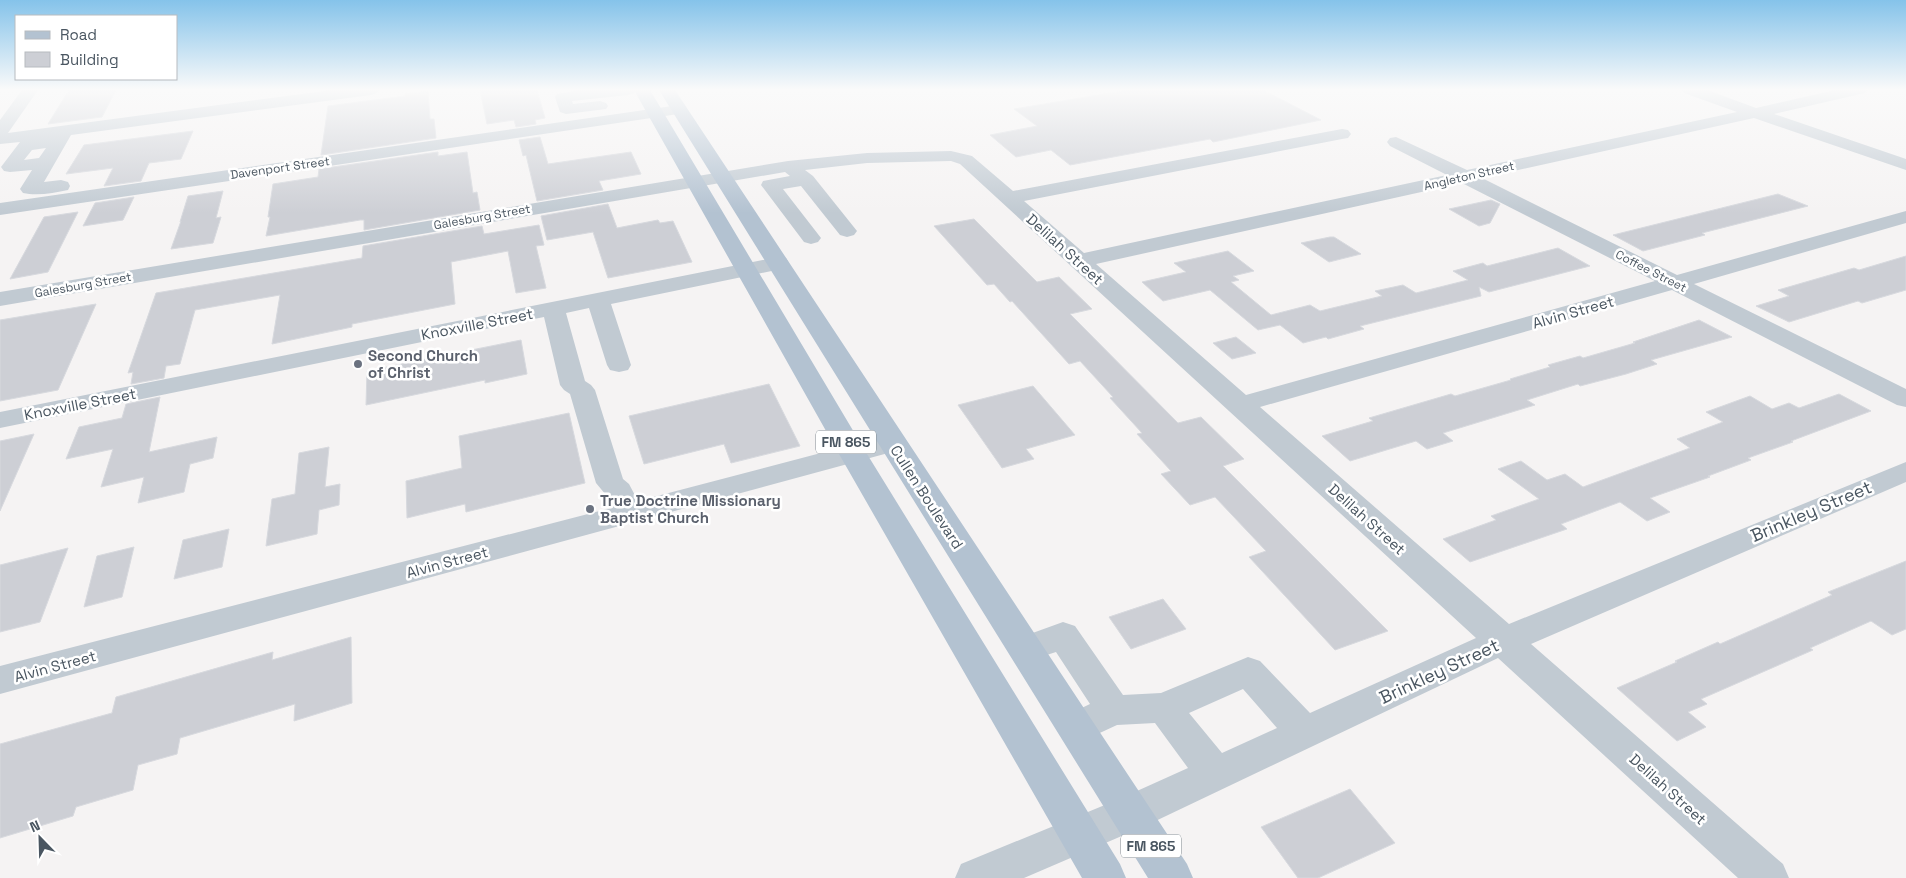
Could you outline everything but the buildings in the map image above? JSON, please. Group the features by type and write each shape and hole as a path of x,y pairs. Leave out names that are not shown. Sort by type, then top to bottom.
{"main road":[{"name":"FM 865","path":"665,131 853,454 1105,878"},
{"name":"Cullen Boulevard","path":"692,131 1172,878"}],"street":[{"path":"46,163 10,167 26,145 86,131"},
{"name":"Davenport Street","path":"80,190 162,171 166,172 162,186 500,131"},
{"name":"Angleton Street","path":"1079,261 1675,131"},
{"path":"1807,131 1906,166"},
{"path":"1008,198 1342,134"},
{"path":"0,139 62,136"},
{"path":"62,136 30,189 80,190"},
{"name":"Coffee Street","path":"1396,142 1906,399"},
{"name":"Galesburg Street","path":"0,299 788,166 868,158 951,156 966,160"},
{"name":"Delilah Street","path":"966,160 1768,878"},
{"path":"788,166 806,180 847,231"},
{"path":"810,238 770,185 824,177 845,179"},
{"path":"0,209 80,190"},
{"name":"Alvin Street","path":"1239,405 1906,217"},
{"name":"Knoxville Street","path":"0,420 778,263"},
{"path":"598,299 619,365"},
{"path":"553,308 573,385 582,390 610,483 619,491 628,514"},
{"name":"Alvin Street","path":"0,680 893,443"},
{"name":"Brinkley Street","path":"976,878 1131,813 1503,641 1906,471"},
{"path":"1025,650 1063,635 1113,710"},
{"path":"1076,728 1113,710 1164,708 1248,671 1305,732"},
{"path":"1164,708 1216,774"}],"place":[{"name":"Second Church of Christ","path":"358,364"},
{"name":"True Doctrine Missionary Baptist Church","path":"590,509"}]}
